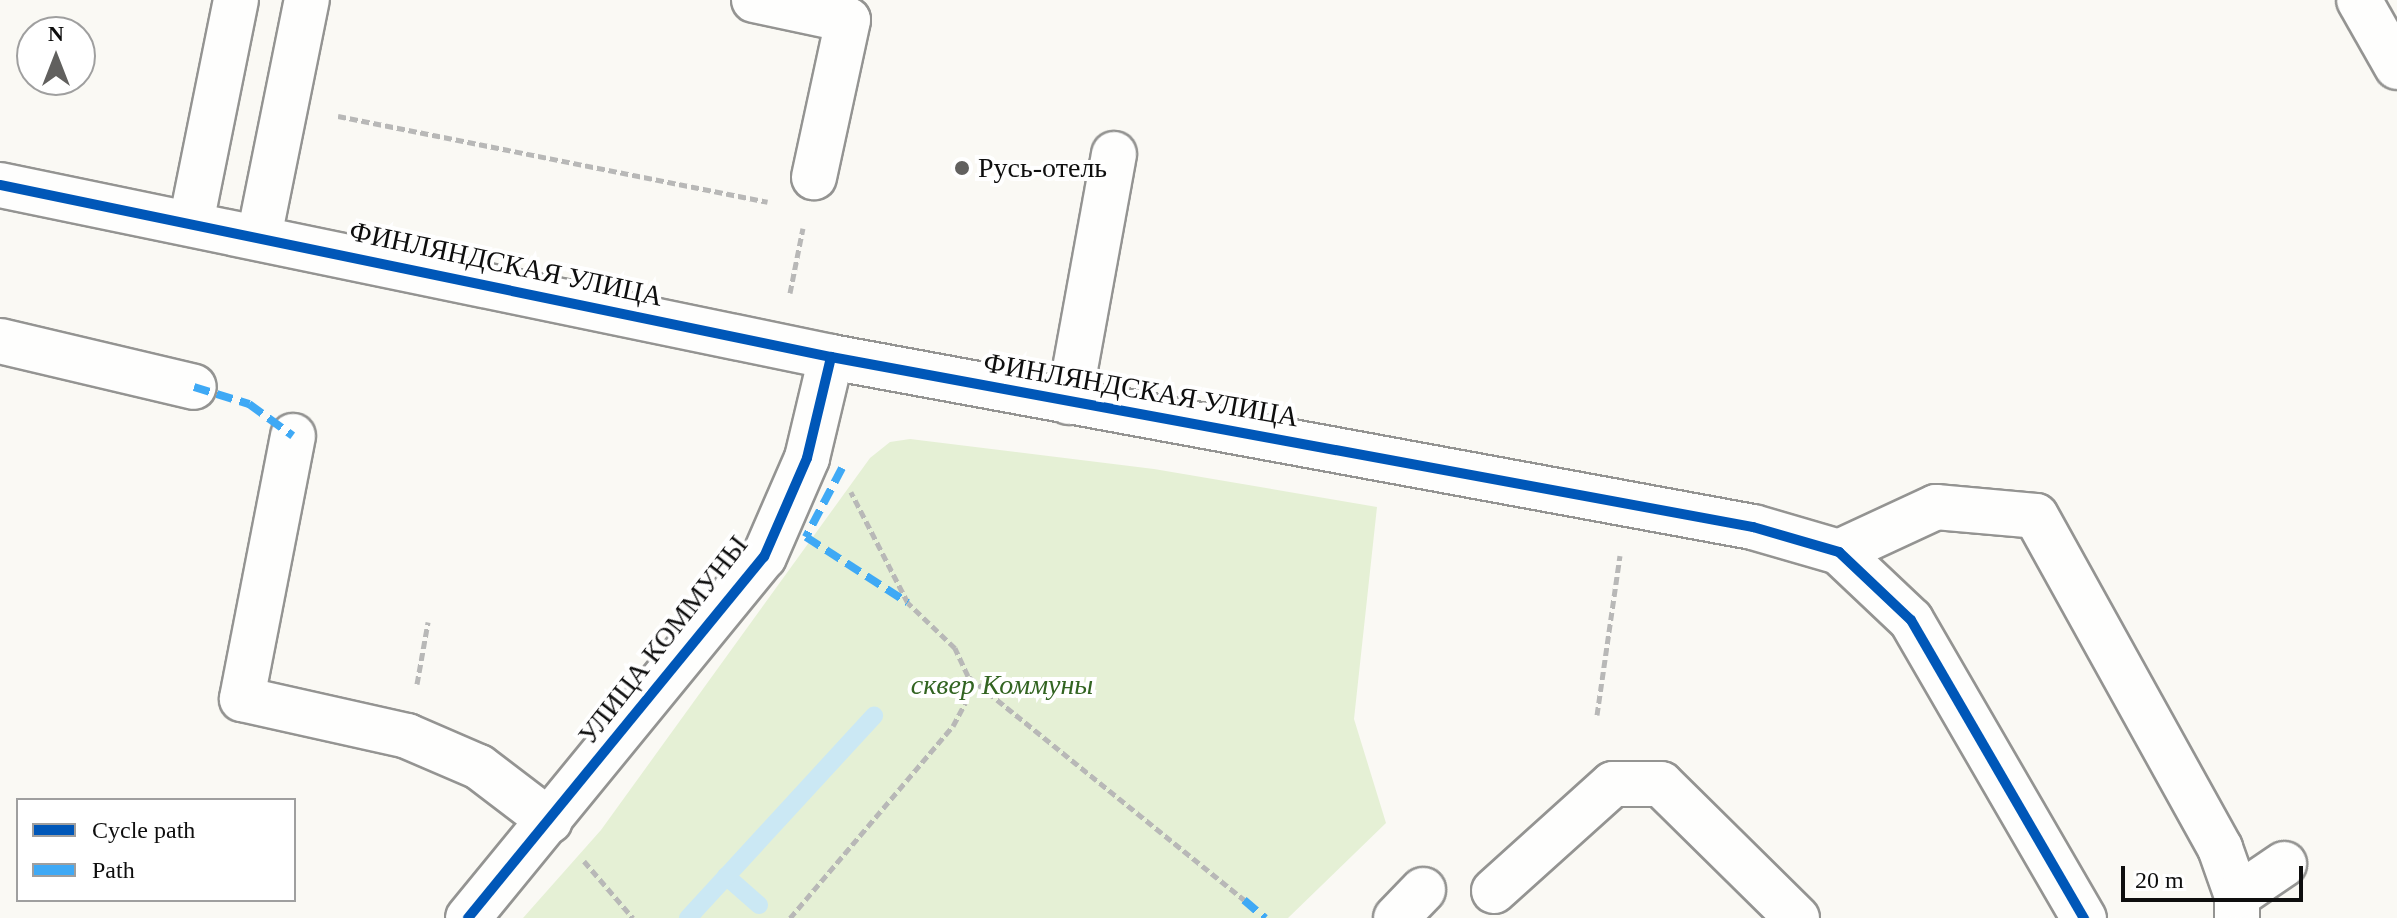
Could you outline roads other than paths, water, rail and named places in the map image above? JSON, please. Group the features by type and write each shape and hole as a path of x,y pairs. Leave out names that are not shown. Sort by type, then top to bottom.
{"street":[{"path":"191,223 236,0"},
{"path":"259,237 307,0"},
{"path":"754,0 848,20 814,177"},
{"path":"2359,0 2397,67"},
{"path":"1069,402 1114,154"},
{"name":"ФИНЛЯНДСКАЯ УЛИЦА","path":"0,185 831,357 1753,527 1839,552 1911,620 2084,918"},
{"path":"0,341 194,387"},
{"name":"УЛИЦА КОММУНЫ","path":"468,918 764,557 807,458 831,357"},
{"path":"293,436 242,699 407,736 479,767 550,821"},
{"path":"1839,552 1936,507 2036,516 2220,848 2237,907 2284,864"},
{"path":"1494,891 1613,784 1661,784 1797,918"}],"waterway":[{"path":"688,918 874,716"},
{"path":"726,876 759,905"}],"place":[{"name":"Русь-отель","path":"962,168"}],"park label":[{"name":"сквер Коммуны","path":"1002,685"}]}
